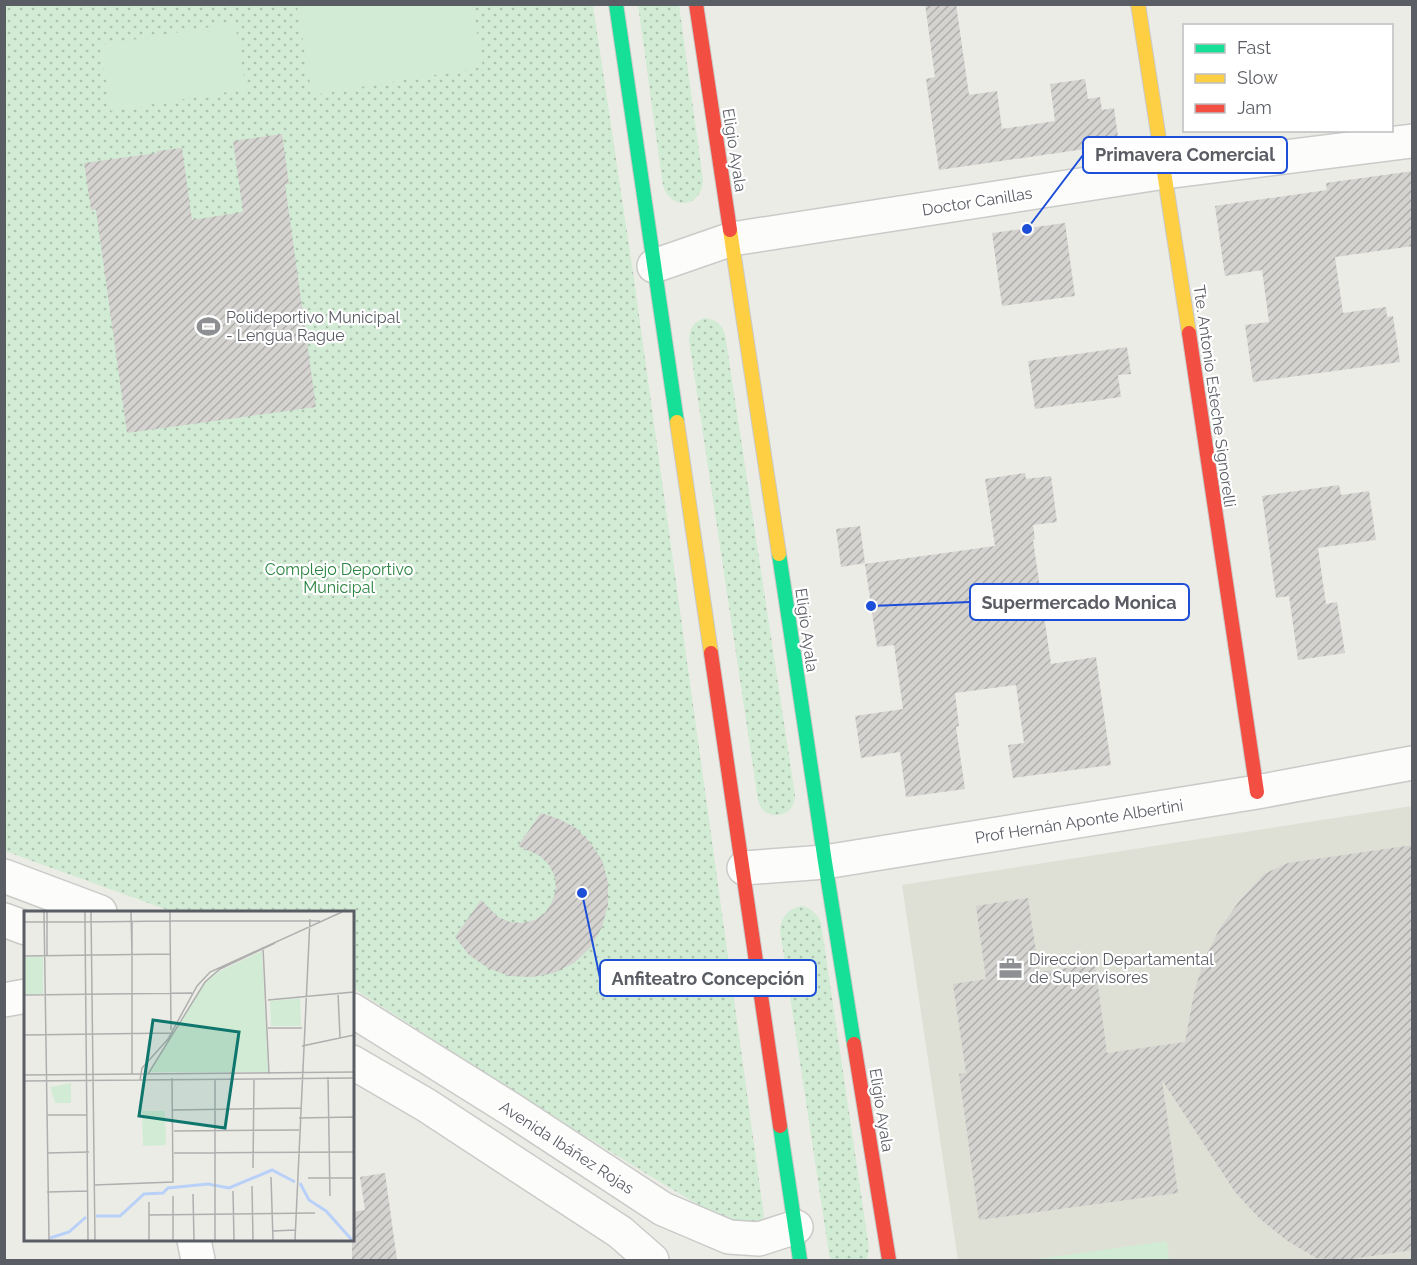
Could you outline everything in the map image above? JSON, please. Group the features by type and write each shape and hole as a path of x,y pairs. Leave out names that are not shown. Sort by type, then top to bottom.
{"street":[{"path":"616,4 800,1260"},
{"name":"Eligio Ayala","path":"696,4 825,862 889,1260"},
{"name":"Tte. Antonio Esteche Signorelli","path":"1138,4 1257,792"},
{"name":"Doctor Canillas","path":"654,266 732,239 1165,172 1413,141"},
{"name":"Prof Hernán Aponte Albertini","path":"744,868 825,862 1257,792 1413,763"},
{"path":"4,876 97,911"},
{"path":"4,921 24,927"},
{"path":"4,1000 24,996"},
{"name":"Avenida Ibáñez Rojas","path":"354,1011 493,1098 663,1209 729,1237 759,1239 796,1227"},
{"path":"354,1063 426,1105 620,1232 652,1260"},
{"path":"194,1241 198,1260"}],"shaded area":[{"path":"1412,806 1412,1260 958,1260 902,885"}],"green space":[{"path":"309,4 472,5 483,67 312,95 297,6"},
{"name":"Complejo Deportivo Municipal","path":"4,5 593,5 633,272 764,1216 759,1225 740,1226 704,1208 557,1119 354,989 354,911 170,911 5,851"},
{"path":"638,5 679,5 703,180 698,196 686,203 673,200 663,186"},
{"path":"235,23 246,89 111,111 100,45"},
{"path":"704,318 718,323 725,334 795,795 791,809 779,815 766,812 758,800 689,340 693,326"},
{"path":"802,906 814,912 821,923 869,1248 867,1260 831,1260 829,1254 780,930 786,914"},
{"path":"1167,1241 1169,1260 1029,1260"}],"building":[{"path":"925,4 956,4 969,95 997,91 1002,129 1055,121 1050,84 1085,79 1088,99 1100,97 1102,110 1114,108 1119,144 939,170 926,79 935,77"},
{"name":"Polideportivo Municipal - Lengua Rague","path":"282,134 289,184 285,184 316,407 127,433 96,210 91,210 84,163 182,148 192,220 243,212 233,141"},
{"path":"1413,171 1413,246 1335,257 1343,313 1386,307 1387,317 1393,316 1400,362 1253,382 1245,325 1269,322 1262,270 1225,276 1215,206 1327,190 1326,183"},
{"path":"1065,223 1075,296 1002,306 992,233"},
{"path":"1127,347 1131,374 1118,375 1121,397 1035,409 1028,361"},
{"path":"1025,473 1026,479 1051,476 1057,522 1033,525 1035,539 1033,540 1051,664 1096,657 1111,765 1013,778 1008,745 1024,743 1016,685 955,693 959,726 956,727 965,789 906,797 900,752 861,758 855,716 903,709 894,645 877,647 865,564 995,546 985,479"},
{"path":"1339,485 1341,495 1369,491 1376,540 1318,548 1326,604 1337,602 1345,653 1298,660 1289,596 1276,598 1262,496"},
{"path":"860,526 865,563 841,567 836,529"},
{"path":"541,813 576,828 589,841 602,860 608,882 608,905 602,927 591,947 574,963 554,973 532,977 509,976 488,968 469,955 455,937 481,900 498,917 510,922 522,923 535,920 545,913 556,890 555,877 549,865 540,856 518,846"},
{"path":"1413,845 1413,1250 1345,1260 1316,1258 1286,1240 1259,1218 1235,1192 1162,1080 1178,1193 979,1220 959,1074 966,1073 953,984 986,979 976,906 1028,898 1039,972 1095,964 1107,1053 1185,1042 1194,993 1204,960 1220,928 1240,900 1264,874 1288,863"},
{"path":"385,1173 397,1260 352,1260 354,1212 365,1210 360,1177"}],"traffic: fast":[{"path":"616,4 677,422"},
{"path":"779,554 854,1044"},
{"path":"780,1126 800,1260"}],"traffic: slow":[{"path":"1138,4 1189,333"},
{"path":"730,230 779,554"},
{"path":"677,422 711,653"}],"traffic: jam":[{"path":"696,4 730,230"},
{"path":"1189,333 1257,792"},
{"path":"711,653 780,1126"},
{"path":"854,1044 889,1260"}],"place":[{"name":"Primavera Comercial","path":"1027,229"},
{"name":"Polideportivo Municipal - Lengua Rague","path":"208,326"},
{"name":"Supermercado Monica","path":"871,606"},
{"name":"Anfiteatro Concepción","path":"582,893"},
{"name":"Direccion Departamental de Supervisores","path":"1011,968"}]}
